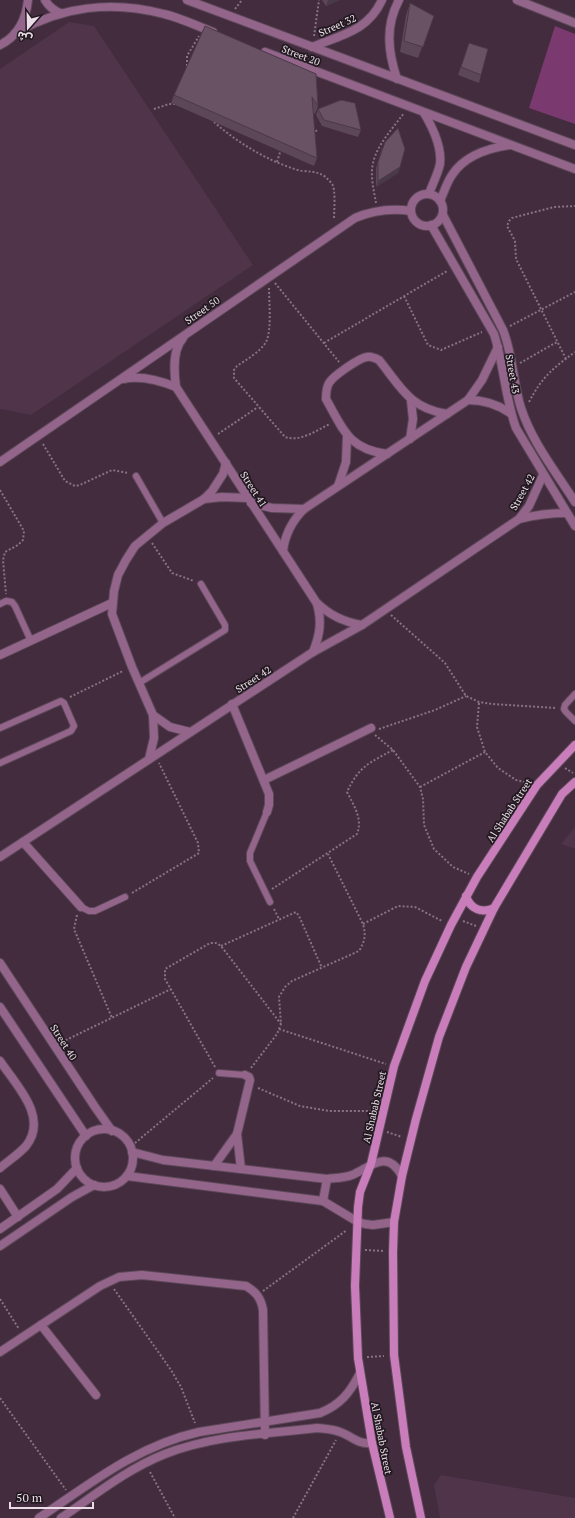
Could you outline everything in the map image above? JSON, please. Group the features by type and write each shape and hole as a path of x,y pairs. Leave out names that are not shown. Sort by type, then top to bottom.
{"street":[{"path":"15,33 22,23 27,11 28,0"},
{"path":"45,0 48,5 60,13"},
{"name":"Street 20","path":"186,0 575,145"},
{"name":"Street 32","path":"312,47 360,27 370,20 382,0"},
{"path":"397,79 389,50 389,36 391,21 399,0"},
{"path":"517,0 575,23"},
{"path":"2,44 15,33 40,20 60,13 102,5 145,8 166,14 218,34"},
{"name":"Street 20","path":"260,50 575,169"},
{"path":"424,113 435,132 440,154 440,165 428,194"},
{"path":"440,201 452,175 468,159 488,149 511,145"},
{"path":"424,194 437,197 440,201 443,205 443,214 438,221 431,225 422,225 412,215 412,206 416,198 424,194"},
{"name":"Street 50","path":"0,462 354,218 376,210 388,209 411,211"},
{"name":"Street 43","path":"443,214 503,330 508,344 518,397 532,434 575,502"},
{"name":"Street 43","path":"431,225 492,331 498,347 510,413 516,428 575,526"},
{"path":"492,331 503,330"},
{"name":"Street 41","path":"189,332 179,342 175,356 174,371 176,386 316,602 327,612 341,620 362,624"},
{"path":"282,551 291,524 304,509 468,400 482,380 498,347"},
{"path":"386,454 364,449 355,444 348,436 326,399 328,385 332,379 345,369 366,357 375,357 411,400 428,410 446,414"},
{"path":"118,380 132,377 147,378 176,386"},
{"path":"410,439 413,419 411,400"},
{"path":"468,400 490,403 510,413"},
{"path":"338,486 346,462 348,436"},
{"path":"0,454 14,453"},
{"path":"152,757 154,738 153,715 132,667 112,614 112,603 118,575 135,546 163,523 204,499 219,483 226,463"},
{"name":"Street 42","path":"0,857 232,704 313,652 362,624 519,519 529,506 543,475"},
{"path":"204,499 222,497 250,500 272,508 304,509"},
{"name":"Street 42","path":"519,519 534,515 566,513"},
{"name":"Street 41","path":"313,652 318,640 320,627 320,614 316,602"},
{"path":"0,655 112,603"},
{"path":"232,704 269,794 270,805 267,812"},
{"path":"153,715 170,727 190,732"},
{"path":"264,780 370,729"},
{"name":"Al Shabab Street","path":"390,1518 372,1443 358,1358 355,1307 356,1250 360,1192 371,1164 394,1066 425,981 450,925 477,877 537,785 575,744"},
{"path":"421,1518 406,1447 394,1355 392,1293 394,1222 402,1176 439,1037 466,967 494,908 562,794 575,782"},
{"path":"23,842 81,907"},
{"path":"466,896 468,902 476,910 489,910 494,908"},
{"name":"Street 40","path":"0,963 112,1131"},
{"path":"0,1007 86,1136"},
{"path":"0,1062 32,1109 35,1119 31,1139 25,1147 0,1168"},
{"path":"241,1169 237,1134 250,1084 249,1077 245,1075"},
{"path":"98,1130 112,1131 123,1136 131,1149 132,1165 127,1176 112,1186 106,1187 94,1185 81,1175 77,1168 76,1151 86,1136 98,1130"},
{"path":"214,1166 237,1134"},
{"path":"131,1149 163,1160 327,1178 339,1178 362,1171 378,1161 393,1164 399,1169 402,1176"},
{"path":"0,1229 57,1189 77,1168"},
{"path":"127,1176 323,1201 358,1222 373,1225 394,1222"},
{"path":"323,1201 327,1178"},
{"path":"0,1246 72,1197 94,1185"},
{"path":"0,1189 18,1217"},
{"path":"0,1352 108,1282 130,1275 239,1285 252,1290 258,1295 262,1302 265,1435"},
{"path":"41,1325 96,1395"},
{"path":"39,1518 119,1464 139,1453 180,1436 320,1413 340,1402 348,1394 360,1373"},
{"path":"62,1518 127,1473 145,1463 164,1454 204,1442 317,1428 341,1432 362,1444 372,1443"}],"lane":[{"path":"136,476 163,523"},
{"path":"139,682 225,630 225,625 201,584"},
{"path":"0,604 6,601 12,602 31,641"},
{"path":"575,694 565,705 564,709 575,720"},
{"path":"0,728 61,701 64,703 74,726 73,729 0,763"},
{"path":"267,812 250,853 250,861 270,902"},
{"path":"81,907 89,911 95,911 125,897"},
{"path":"219,1073 245,1075"}],"path":[{"path":"312,47 319,0"},
{"path":"186,74 187,56 192,45 204,29"},
{"path":"154,109 169,104 180,105"},
{"path":"376,210 372,172 373,163 378,149 408,107"},
{"path":"210,118 242,143 277,162 302,171 314,171 325,176 334,185 335,232"},
{"path":"215,123 219,119"},
{"path":"310,122 317,132"},
{"path":"277,162 281,148"},
{"path":"566,359 516,259 515,241 507,226 512,218 554,207 575,206"},
{"path":"324,343 455,267"},
{"path":"270,276 345,369"},
{"path":"270,276 269,334 262,347 237,366 234,370 234,378 285,437 293,440 302,438 338,420"},
{"path":"503,330 575,292"},
{"path":"404,296 428,345 434,348 441,350 492,331"},
{"path":"513,368 557,342"},
{"path":"524,416 536,388 545,376 575,352"},
{"path":"210,439 258,407"},
{"path":"38,436 65,481 75,486 112,470 136,476"},
{"path":"0,490 24,531 23,540 18,545 5,552 3,560 6,601"},
{"path":"148,535 172,573 201,584"},
{"path":"384,609 445,664 466,696 479,702 564,709"},
{"path":"61,701 132,667"},
{"path":"370,729 376,730 404,721 435,710 466,696"},
{"path":"479,702 476,728 484,752 498,768 516,780 537,785"},
{"path":"370,729 393,750 420,787 423,800 424,826 434,849 453,867 477,877"},
{"path":"266,893 357,834 360,827 359,816 347,792 354,779 367,764 393,750"},
{"path":"420,787 484,752"},
{"path":"125,897 199,853 198,843 152,757"},
{"path":"245,1075 277,1034 281,1024 279,997 285,987 292,981 360,951 364,943 365,933 363,924 328,854"},
{"path":"363,924 398,906 415,907 450,925"},
{"path":"81,907 75,918 74,929 112,1018"},
{"path":"221,946 296,912 300,916 322,968"},
{"path":"455,917 484,930"},
{"path":"131,1149 219,1073 165,979 165,969 210,943 216,943 221,946 281,1024"},
{"path":"54,1046 171,989"},
{"path":"279,1029 394,1066"},
{"path":"250,1084 300,1106 329,1111 383,1110"},
{"path":"379,1129 411,1140"},
{"path":"258,1295 358,1222"},
{"path":"356,1250 393,1252"},
{"path":"108,1282 171,1370 181,1387 199,1432"},
{"path":"0,1299 24,1336"},
{"path":"358,1358 394,1355"},
{"path":"0,1398 71,1497"},
{"path":"293,1518 341,1432"},
{"path":"145,1463 175,1518"}],"shaded area":[{"path":"69,22 94,26 253,265 31,415 0,409 0,69"},
{"path":"555,26 575,34 575,124 529,108"},
{"path":"575,827 575,849 561,844"},
{"path":"441,1475 575,1498 575,1518 440,1518 434,1485"}],"building":[{"path":"410,3 434,16 423,47 404,41"},
{"path":"205,26 316,74 318,106 312,97 317,158 174,95"},
{"path":"469,43 488,49 481,75 461,67"},
{"path":"341,100 355,103 361,130 324,120 318,109"},
{"path":"398,128 405,149 400,167 378,181 378,162 385,142"}]}
